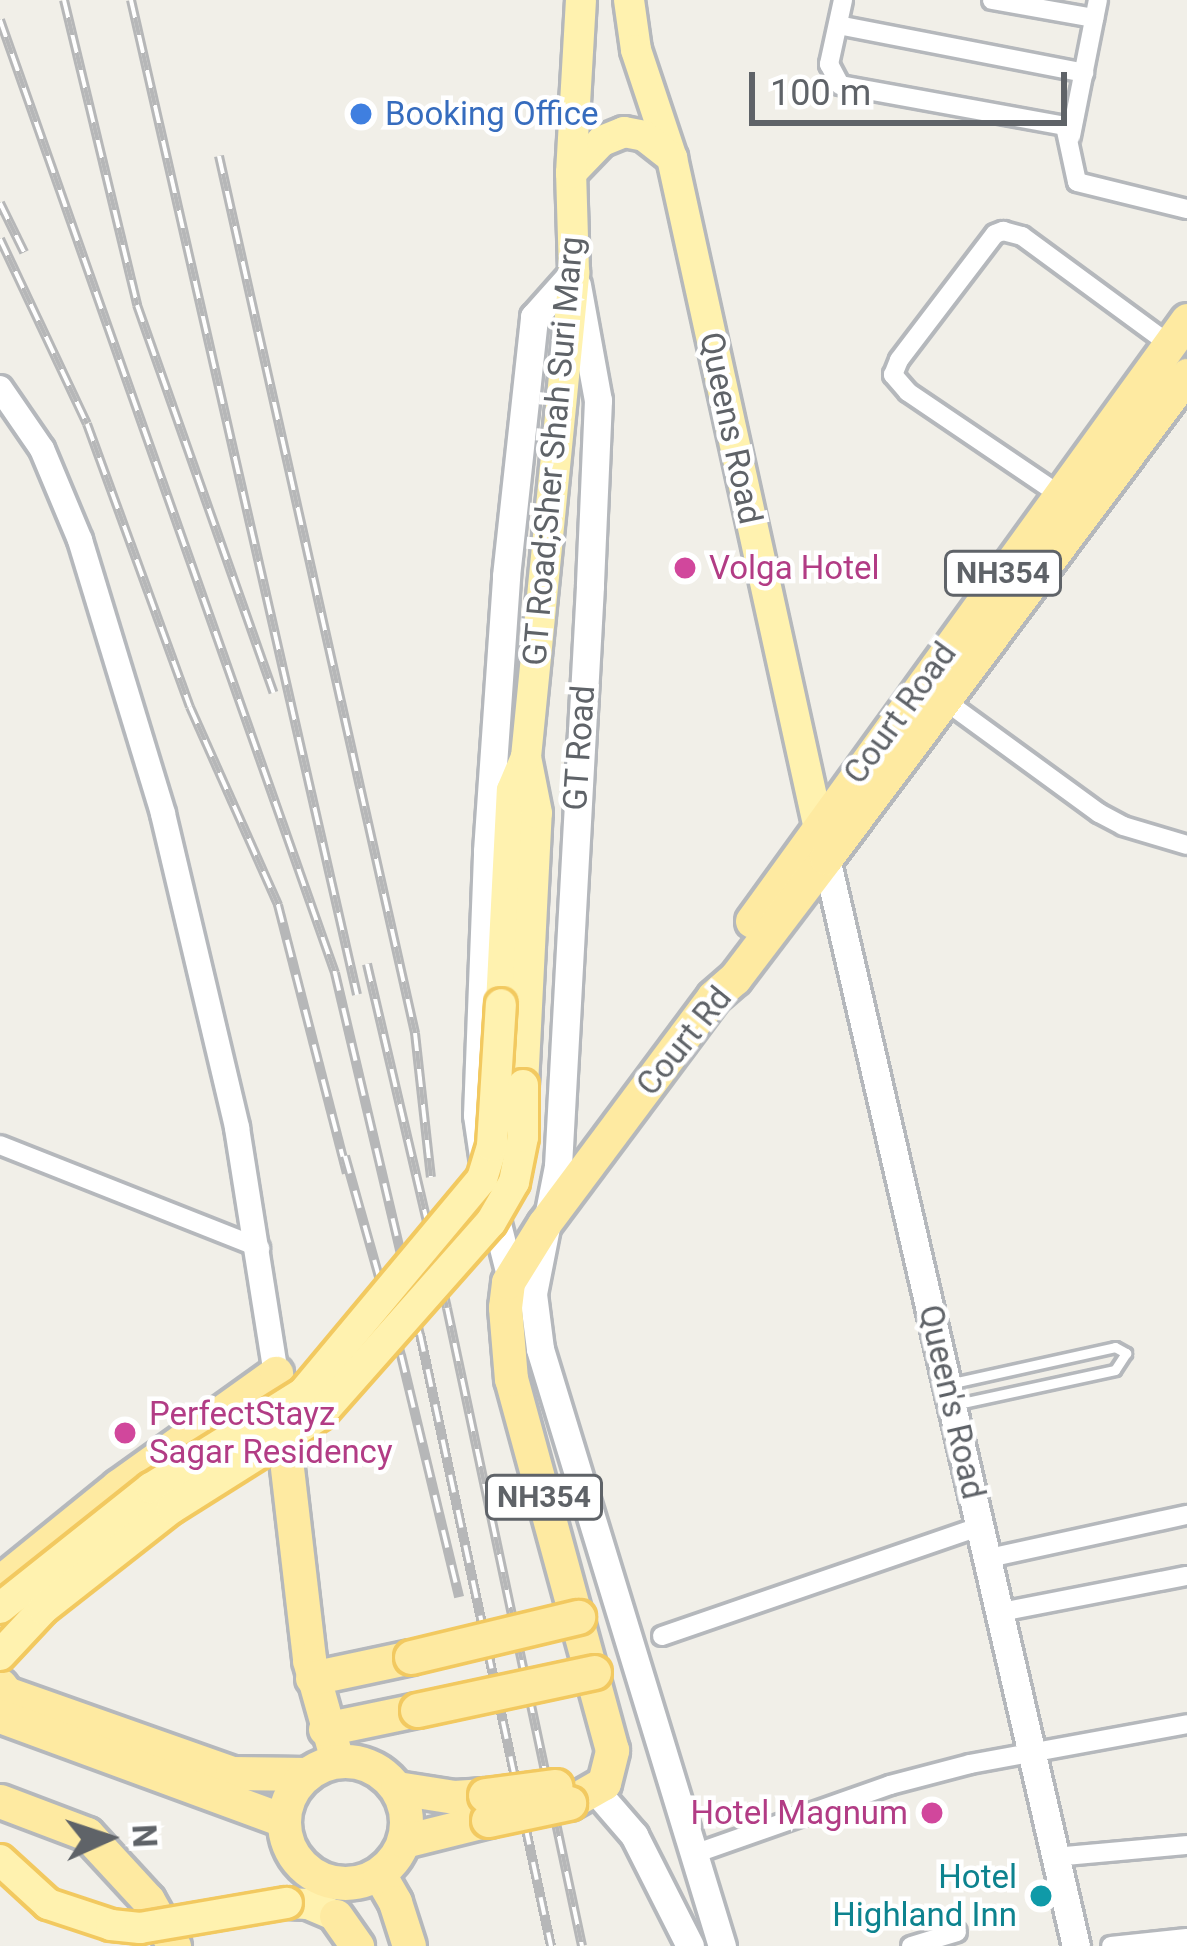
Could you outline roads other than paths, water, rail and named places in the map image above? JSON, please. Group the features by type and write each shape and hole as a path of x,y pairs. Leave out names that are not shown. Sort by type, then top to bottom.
{"highway":[{"name":"Court Road","path":"826,858 1174,386 1178,332"},
{"name":"Court Road","path":"713,998 722,966 816,825 1060,495 1174,386"},
{"name":"Court Rd","path":"544,1224 713,998 826,858"},
{"name":"NH354","path":"404,1841 486,1807 575,1793 612,1750 605,1708 511,1379 505,1307 509,1280 544,1224"},
{"path":"0,1582 118,1486 276,1373 323,1754"},
{"path":"312,1678 578,1617"},
{"path":"397,1788 408,1823 404,1841 379,1874 348,1885 310,1874 285,1840 286,1800 323,1754 417,1710 594,1672"},
{"name":"NH354","path":"0,1685 6,1693 92,1725 252,1777 323,1754 364,1763 397,1788 486,1807"},
{"path":"0,1716 283,1820"},
{"path":"0,1802 87,1834 148,1900 174,1946"},
{"path":"379,1874 404,1938"},
{"path":"340,1931 358,1946"}],"main road":[{"name":"GT Road;Sher Shah Suri Marg","path":"526,757 574,272 571,173 584,0"},
{"name":"Queens Road","path":"629,0 636,50 672,158 826,858"},
{"path":"571,173 602,141 624,132 644,136 672,158"},
{"path":"509,1280 477,1115 487,851 506,576 534,317 574,272"},
{"name":"GT Road","path":"574,272 598,400 558,1166 533,1294 540,1349 722,1946"},
{"path":"0,1608 151,1487 303,1393 482,1178 492,1146 512,790 526,757"},
{"path":"0,1655 44,1610 172,1508 321,1414 491,1222 514,1182 524,1137 537,812 526,757"},
{"name":"Queen's Road","path":"826,858 1076,1946"},
{"path":"575,1793 634,1835 691,1946"},
{"path":"0,1860 48,1904 111,1925 140,1928 287,1903 308,1904 340,1931"}],"street":[{"path":"843,0 829,64 840,85 1058,124 1071,136"},
{"path":"992,0 1096,9 1071,136 1070,168 1077,182 1187,209"},
{"path":"838,26 1084,73"},
{"path":"1060,495 908,392 893,375 898,360 1003,231 1022,236 1178,332"},
{"path":"0,388 42,449 108,620 163,814 260,1248 276,1373"},
{"path":"944,700 1099,813 1187,845"},
{"path":"0,1145 260,1248"},
{"path":"989,1558 1187,1515"},
{"path":"662,1636 981,1526"},
{"path":"1001,1612 1187,1576"},
{"path":"694,1854 890,1785 1031,1751 1187,1724"},
{"path":"1055,1857 1187,1845"},
{"path":"910,1946 957,1932"},
{"path":"1111,1946 1187,1938"}],"lane":[{"path":"1115,1347 1126,1353 1115,1370 951,1394 1115,1347"}],"railway":[{"path":"64,0 137,305 274,693"},
{"path":"131,0 357,995"},
{"path":"0,20 335,973 420,1334 551,1946"},
{"path":"219,156 415,1033 431,1177"},
{"path":"0,203 24,252"},
{"path":"0,239 87,424 190,707 278,905 347,1173"},
{"path":"367,964 447,1308 582,1946"},
{"path":"345,1156 401,1355 459,1597"}],"place":[{"name":"Booking Office","path":"361,114"},
{"name":"Volga Hotel","path":"685,568"},
{"name":"PerfectStayz Sagar Residency","path":"125,1433"},
{"name":"Hotel Magnum","path":"932,1813"},
{"name":"Hotel Highland Inn","path":"1041,1896"}]}
